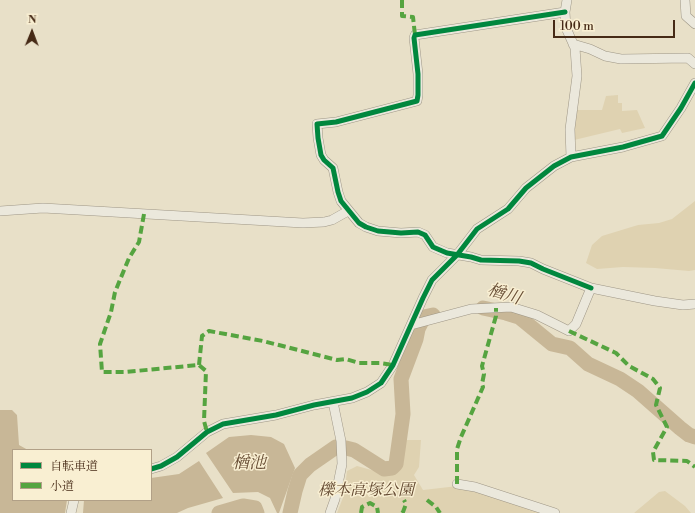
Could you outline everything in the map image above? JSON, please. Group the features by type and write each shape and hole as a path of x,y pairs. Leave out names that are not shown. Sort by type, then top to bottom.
{"street":[{"path":"567,0 565,12 566,28 575,48 577,76 570,129 571,157"},
{"path":"684,0 686,16 695,24"},
{"path":"565,12 414,35 418,74 417,101 336,122 317,124 321,155 333,168 340,196 348,211 359,223 366,227 378,231 401,233 418,232 424,234 433,248 447,253 481,260 520,261 530,263 591,288 655,301 683,305 695,304"},
{"path":"573,44 590,49 605,56 621,59 688,58 695,64"},
{"path":"152,469 161,466 177,457 207,432 223,424 276,415 314,404 352,398 367,392 381,383 392,365 432,280 457,255 478,229 508,209 526,188 554,166 571,157 623,147 662,136 682,108 695,83"},
{"path":"0,211 43,208 303,223 332,220 348,211"},
{"path":"411,325 471,310 511,307 537,315 569,331 576,324 591,288"},
{"path":"330,513 335,499 342,464 341,441 333,402"},
{"path":"457,484 475,487 555,513"},
{"path":"71,513 74,501"}],"green space":[{"path":"618,95 618,103 622,103 622,111 637,110 645,128 622,133 620,129 570,141 574,110 602,110 606,96"},
{"path":"695,201 695,270 689,271 623,267 597,269 586,263 592,245 602,236 638,225 659,223 672,219"},
{"name":"櫟本高塚公園","path":"405,440 421,440 419,467 414,475 423,490 458,486 550,513 337,513 344,495 347,471 357,466 386,474 403,464"},
{"path":"665,491 685,506 691,513 634,513 659,492"}],"water":[{"path":"0,410 12,410 17,415 19,445 26,449 12,449 12,501 67,501 65,513 0,513"},
{"name":"楢池","path":"251,435 271,437 284,444 295,468 279,513 277,513 270,498 258,492 233,493 206,453 229,437"},
{"name":"楢池","path":"199,461 223,498 188,508 177,513 83,513 84,501 152,501 152,478 179,474"}],"waterway":[{"name":"楢川","path":"483,308 519,317 552,344 570,348 588,364 620,379 638,391 680,428 689,435 695,437"},
{"name":"楢川","path":"290,513 300,475 310,465 336,447 354,450 384,469 392,468 396,464 403,414 401,379 416,339 418,329 424,317 433,315"},
{"name":"楢川","path":"219,513 243,506 255,508 257,513"}],"marked path":[{"path":"402,0 402,16 413,17 415,35"},
{"path":"144,214 139,242 129,258 115,292 111,312 100,344 102,372 125,372 199,365 206,371 204,421 207,432"},
{"path":"457,484 457,449 483,387 482,384 484,374 482,366 496,316 496,308"},
{"path":"199,365 202,336 209,331 263,341 337,360 346,359 359,363 380,363 393,365"},
{"path":"569,331 616,353 629,366 653,379 660,388 656,405 667,427 653,452 654,460 687,461 695,467"},
{"path":"402,513 406,504 404,500"},
{"path":"427,500 436,507 440,513"},
{"path":"361,513 362,507 370,503 377,507 378,513"}],"cycle path":[{"path":"565,12 415,35 414,38 418,74 417,101 336,122 317,124 318,138 321,155 333,168 341,201 359,223 366,227 378,231 401,233 418,232 425,235 433,247 447,253 481,260 519,261 531,263 591,288"},
{"path":"152,469 161,466 177,457 207,432 223,424 276,415 314,405 352,398 367,392 381,383 393,365 432,280 457,255 477,229 508,209 526,188 554,166 571,157 623,147 662,136 681,108 695,83"}]}
